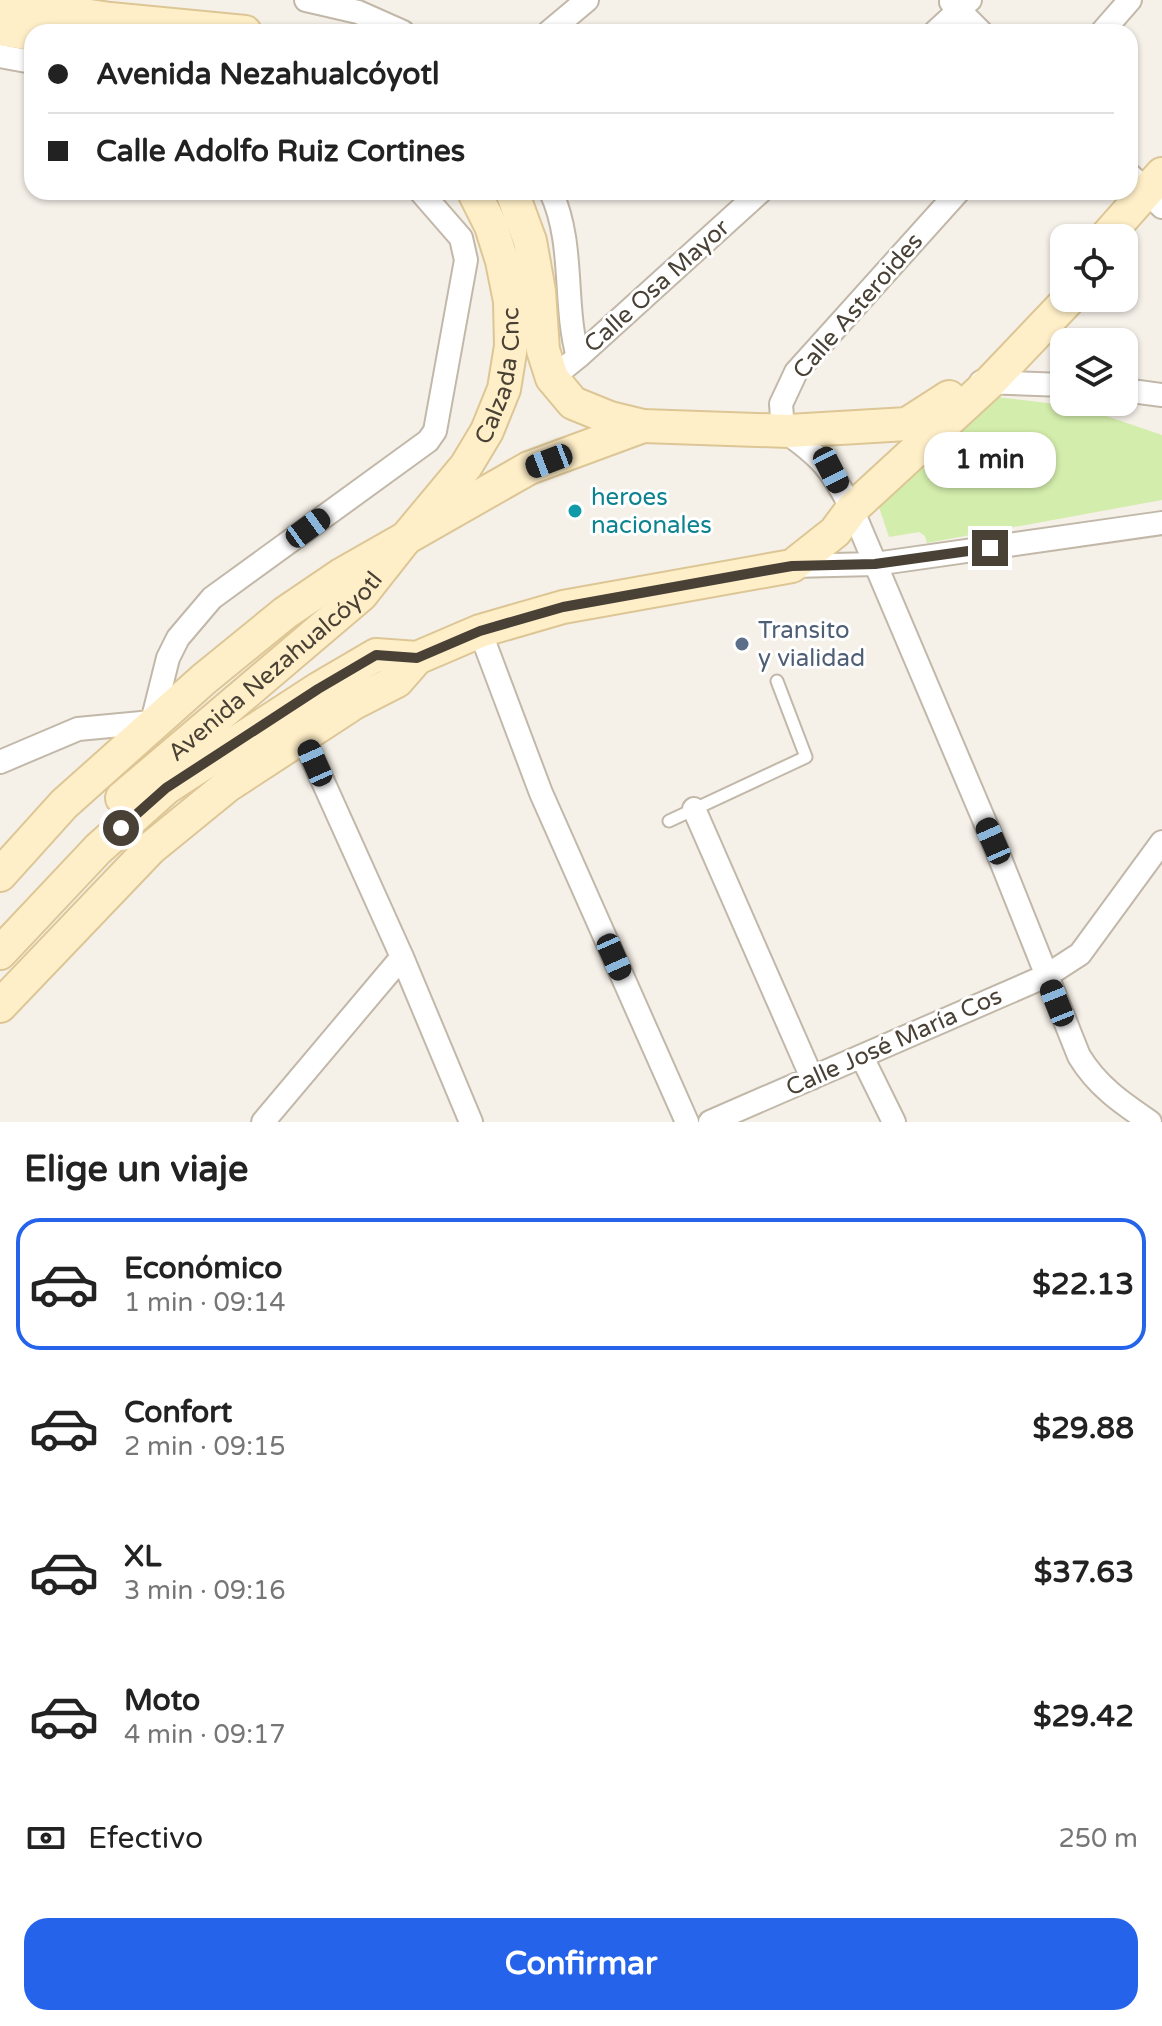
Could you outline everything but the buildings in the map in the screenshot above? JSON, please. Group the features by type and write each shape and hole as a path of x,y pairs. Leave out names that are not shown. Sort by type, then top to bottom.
{"main road":[{"path":"0,3 162,24"},
{"path":"0,29 24,33"},
{"path":"1119,224 1153,191"},
{"path":"1133,224 1153,191"},
{"name":"Calzada Cnc","path":"406,538 466,466 487,431 504,389 511,346 510,301 491,226 478,200"},
{"name":"Calzada Cnc","path":"515,200 530,241 539,291 543,350 552,378"},
{"path":"552,378 573,403 610,418 643,426 783,430 907,424 980,382 1050,300"},
{"path":"792,566 835,532 852,509 1055,312"},
{"name":"Avenida Nezahualcóyotl","path":"0,875 64,804 152,722 285,613 341,575 529,468 643,426"},
{"name":"Avenida Nezahualcóyotl","path":"0,921 100,817 361,595 406,538"},
{"name":"Avenida Nezahualcóyotl","path":"0,1006 151,848 227,786 302,735 397,681 417,658 480,631 563,607 792,566"},
{"name":"Avenida Nezahualcóyotl","path":"0,953 98,849 166,788 376,655 417,658"}],"street":[{"path":"306,0 343,4 385,24"},
{"path":"558,24 587,0"},
{"path":"1109,24 1130,0"},
{"path":"942,24 959,4 975,24"},
{"path":"0,56 24,60"},
{"path":"0,762 78,729 152,722 173,648 212,598 428,441 435,431 466,260 461,238 428,200"},
{"path":"553,200 569,268 574,343 578,357"},
{"name":"Calle Osa Mayor","path":"552,378 751,200"},
{"name":"Calle Asteroides","path":"783,430 781,404 796,372 951,200"},
{"path":"980,382 1050,384"},
{"path":"1138,392 1161,394"},
{"path":"783,430 814,452 831,470 852,509 993,841 1079,1056 1088,1072 1106,1091 1150,1122"},
{"path":"792,566 875,564 1162,523"},
{"path":"480,631 541,793 687,1122"},
{"path":"302,735 402,957 471,1122"},
{"path":"694,809 812,1078"},
{"name":"Calle José María Cos","path":"710,1122 1046,976 1080,954 1162,842"},
{"path":"263,1122 402,957"},
{"path":"862,1057 894,1122"}],"lane":[{"path":"669,821 806,757 777,681"}],"green space":[{"path":"988,396 1050,403 1050,416 1106,416 1162,435 1162,500 927,543 925,536 919,532 889,537 879,507"}],"place":[{"name":"heroes nacionales","path":"575,511"},
{"name":"Transito y vialidad","path":"742,644"}],"route":[{"path":"121,828 166,788 376,655 417,658 480,631 563,607 763,571 792,566 875,564 990,548"}]}
